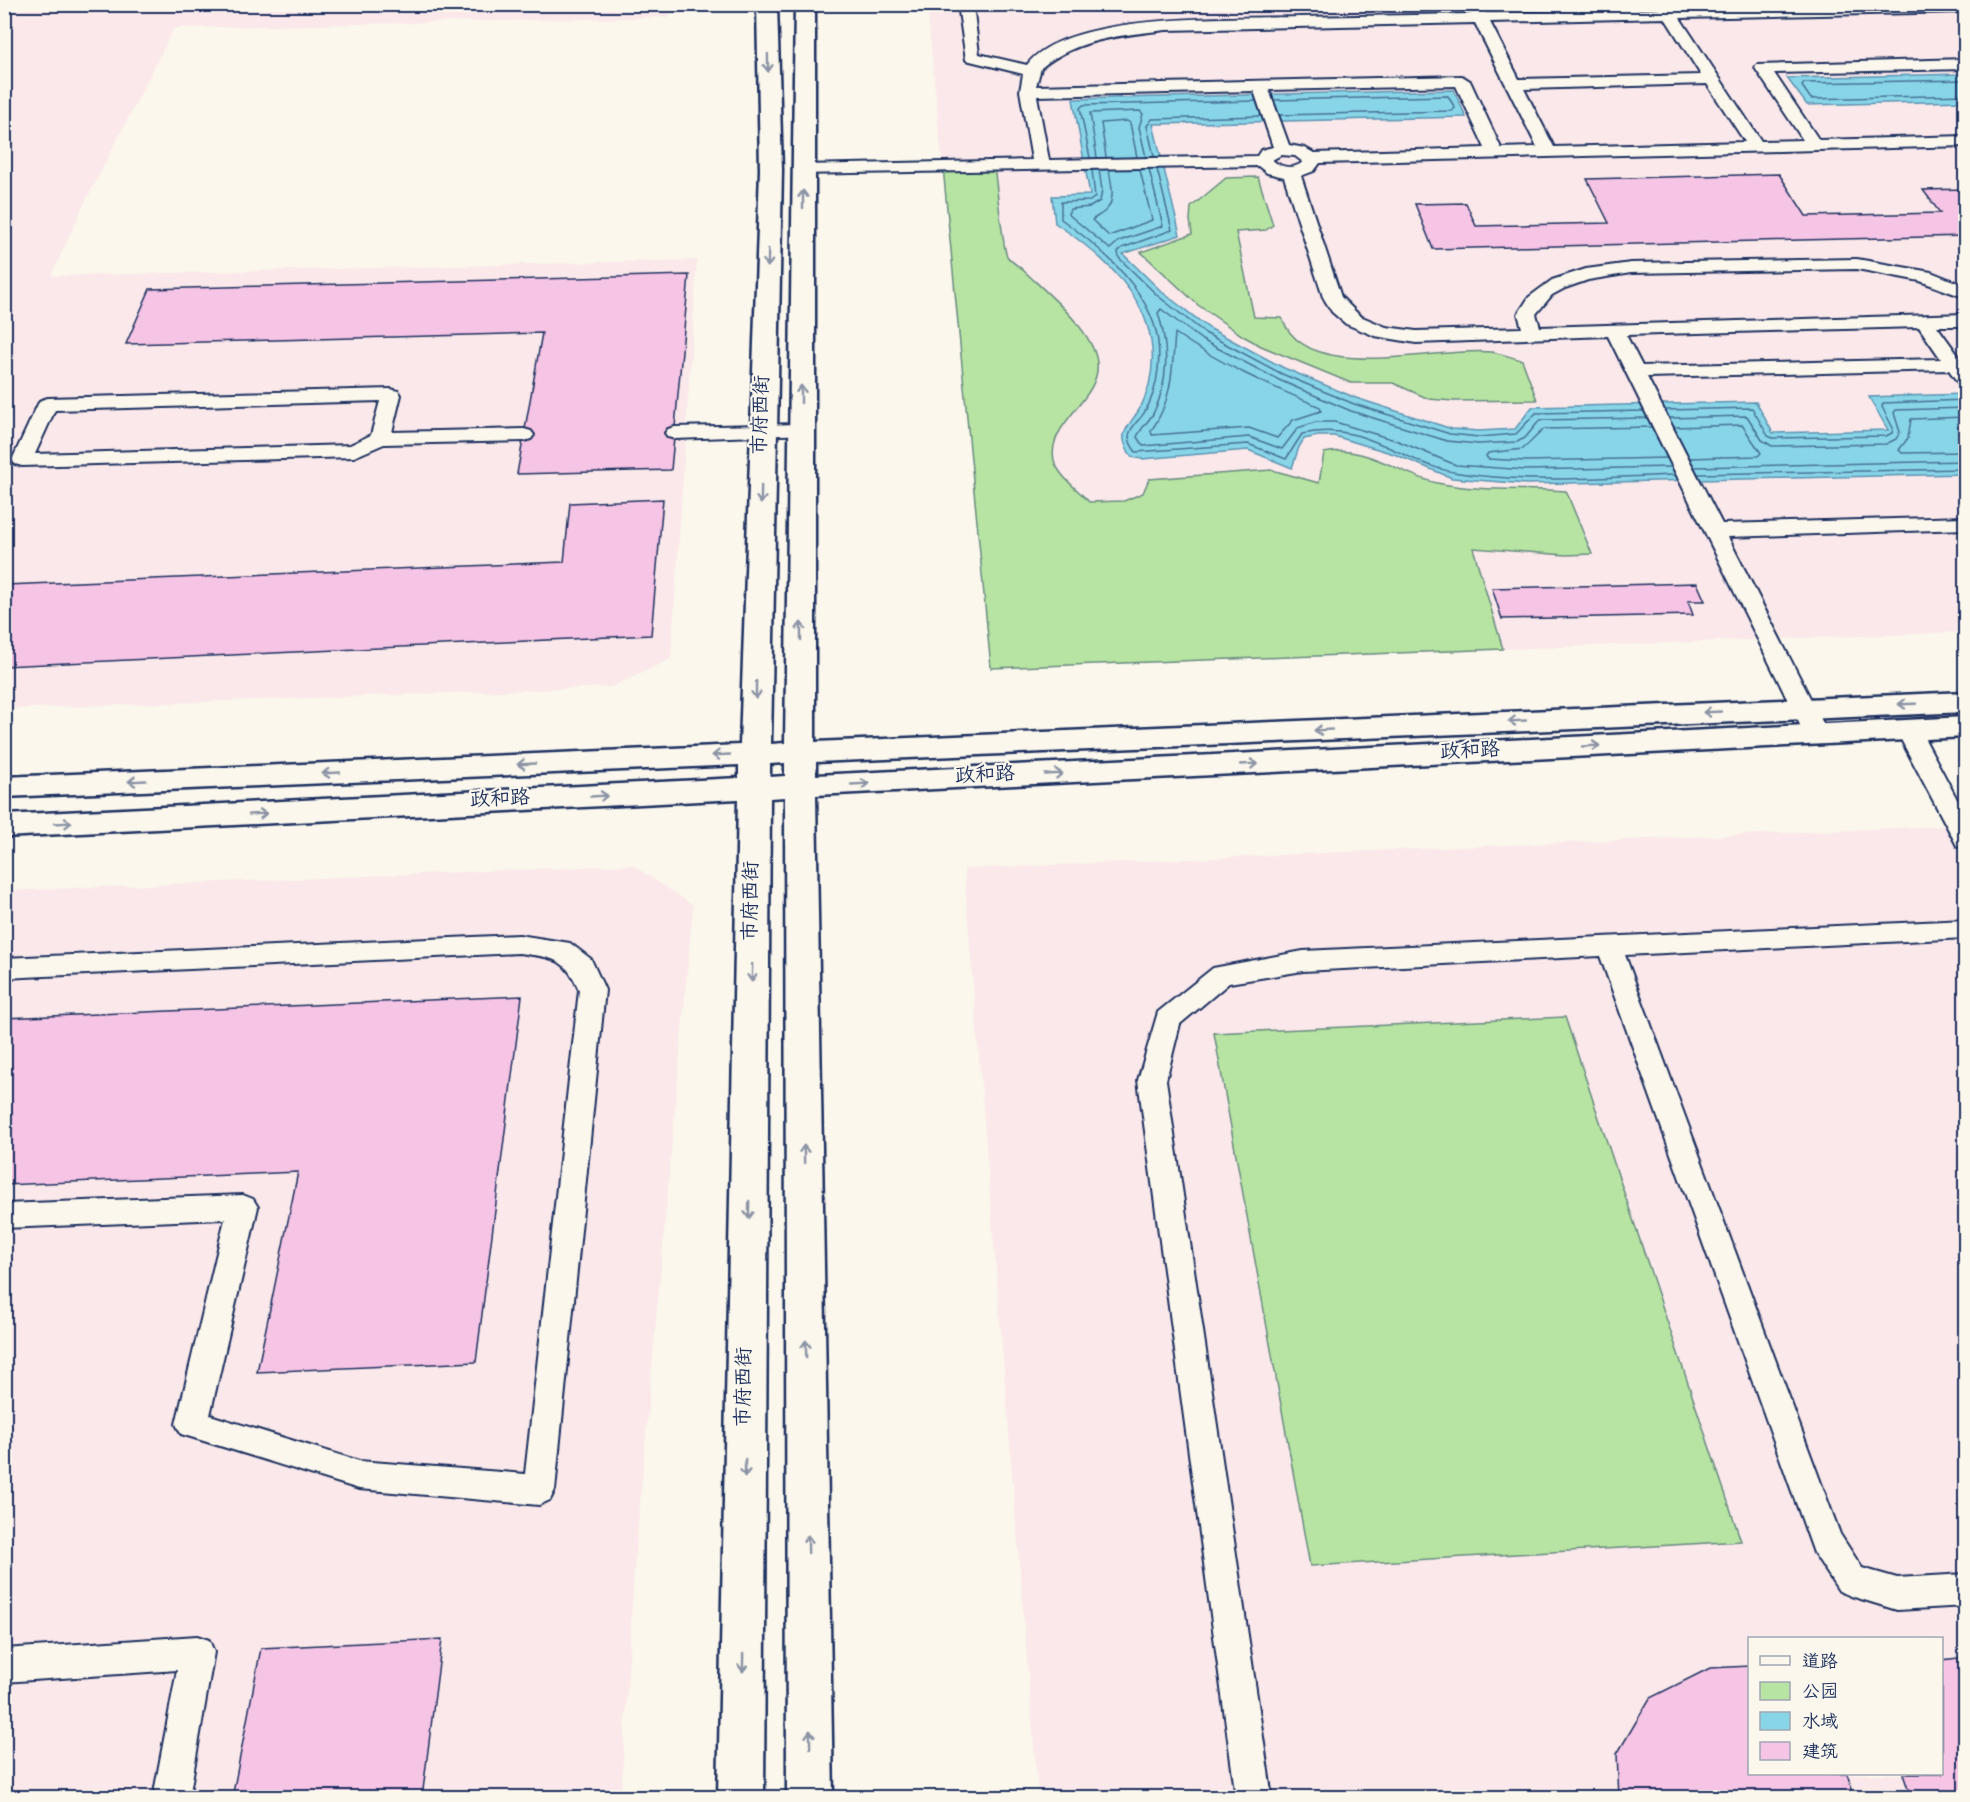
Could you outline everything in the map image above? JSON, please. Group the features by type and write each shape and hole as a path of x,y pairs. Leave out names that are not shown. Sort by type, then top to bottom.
{"street":[{"name":"市府西街","path":"741,1797 754,771 771,170 767,4"},
{"name":"市府西街","path":"805,4 801,770 810,1797"},
{"name":"政和路","path":"4,787 801,770 1810,722 1965,702"},
{"name":"政和路","path":"1810,722 1908,730 1965,727"},
{"name":"政和路","path":"4,826 754,771"}],"lane":[{"path":"965,4 972,57 1032,71"},
{"path":"1041,165 1028,91 1035,66 1072,44 1099,36 1138,29 1477,11 1965,7"},
{"path":"1666,9 1756,146"},
{"path":"1477,11 1548,152"},
{"path":"1814,145 1763,68 1965,64"},
{"path":"1514,84 1712,79"},
{"path":"1028,91 1262,89 1462,81 1496,153"},
{"path":"1262,89 1282,150"},
{"path":"1263,161 1267,154 1282,150 1296,151 1310,158 1965,141"},
{"path":"803,170 1263,161 1276,170 1292,172 1310,167 1312,163 1310,158"},
{"path":"1292,172 1332,297 1339,308 1353,320 1382,332 1416,337 1965,320"},
{"path":"1533,333 1527,314 1533,302 1547,289 1567,280 1598,272 1631,268 1857,264 1926,276 1965,293"},
{"path":"1924,321 1965,380"},
{"path":"1614,330 1810,722"},
{"path":"1635,372 1954,364"},
{"path":"380,438 391,395 48,404 22,460 354,451 380,438 524,435"},
{"path":"675,433 801,430"},
{"path":"1715,531 1965,523"},
{"path":"1908,730 1965,840"},
{"path":"1254,1797 1152,1080 1168,1019 1222,975 1303,960 1965,929"},
{"path":"4,968 519,944 561,950 582,966 592,990 539,1490 358,1475 192,1424 243,1207 4,1216"},
{"path":"1609,946 1826,1542 1851,1580 1897,1593 1965,1590"},
{"path":"4,1666 196,1652 171,1797"}],"shaded area":[{"path":"4,5 671,5 669,17 174,28 83,206 51,276 697,260 671,659 611,687 5,709"},
{"path":"927,5 1965,5 1965,632 991,668"},
{"path":"1965,825 1965,1797 1038,1797 964,869"},
{"path":"632,865 693,905 634,1569 621,1797 5,1797 4,891"}],"green space":[{"path":"994,166 1007,256 1068,313 1094,350 1097,362 1096,375 1091,388 1065,422 1054,447 1056,466 1089,502 1124,501 1143,493 1149,479 1272,470 1319,483 1324,453 1339,451 1368,456 1423,479 1453,486 1566,491 1592,554 1566,555 1473,548 1503,649 991,668 943,167"},
{"path":"1258,177 1273,225 1266,230 1236,232 1254,317 1282,318 1296,339 1317,351 1344,357 1407,357 1467,352 1495,353 1522,360 1537,400 1429,399 1393,383 1351,383 1261,346 1243,336 1198,305 1141,252 1192,234 1191,207 1226,178"},
{"path":"1565,1017 1741,1541 1310,1566 1214,1033"}],"water":[{"path":"1965,74 1965,101 1807,105 1787,78"},
{"path":"1454,90 1466,117 1153,124 1180,235 1123,254 1162,292 1209,328 1284,368 1356,398 1452,429 1479,431 1515,429 1532,407 1756,402 1773,433 1888,430 1869,397 1965,394 1965,474 1526,484 1452,478 1394,454 1334,436 1304,439 1292,468 1248,450 1142,459 1132,457 1124,437 1145,398 1149,385 1152,358 1150,334 1142,311 1114,271 1055,223 1052,196 1090,195 1073,99"}],"building":[{"path":"1015,4 1136,4 1015,8"},
{"path":"1779,174 1806,216 1940,213 1923,190 1966,189 1966,236 1433,249 1415,204 1466,203 1476,226 1609,223 1587,179"},
{"path":"689,275 671,470 517,474 542,333 126,344 150,289"},
{"path":"663,499 651,635 4,666 5,585 564,562 570,503"},
{"path":"1697,583 1705,601 1688,601 1693,615 1502,619 1492,588"},
{"path":"522,996 476,1362 257,1372 298,1172 4,1185 4,1018"},
{"path":"442,1639 422,1798 232,1798 261,1648"},
{"path":"1966,1657 1966,1798 1911,1798 1903,1775 1943,1775 1943,1660"},
{"path":"1748,1666 1748,1775 1847,1775 1855,1798 1619,1798 1617,1754 1650,1698 1710,1668"}]}
